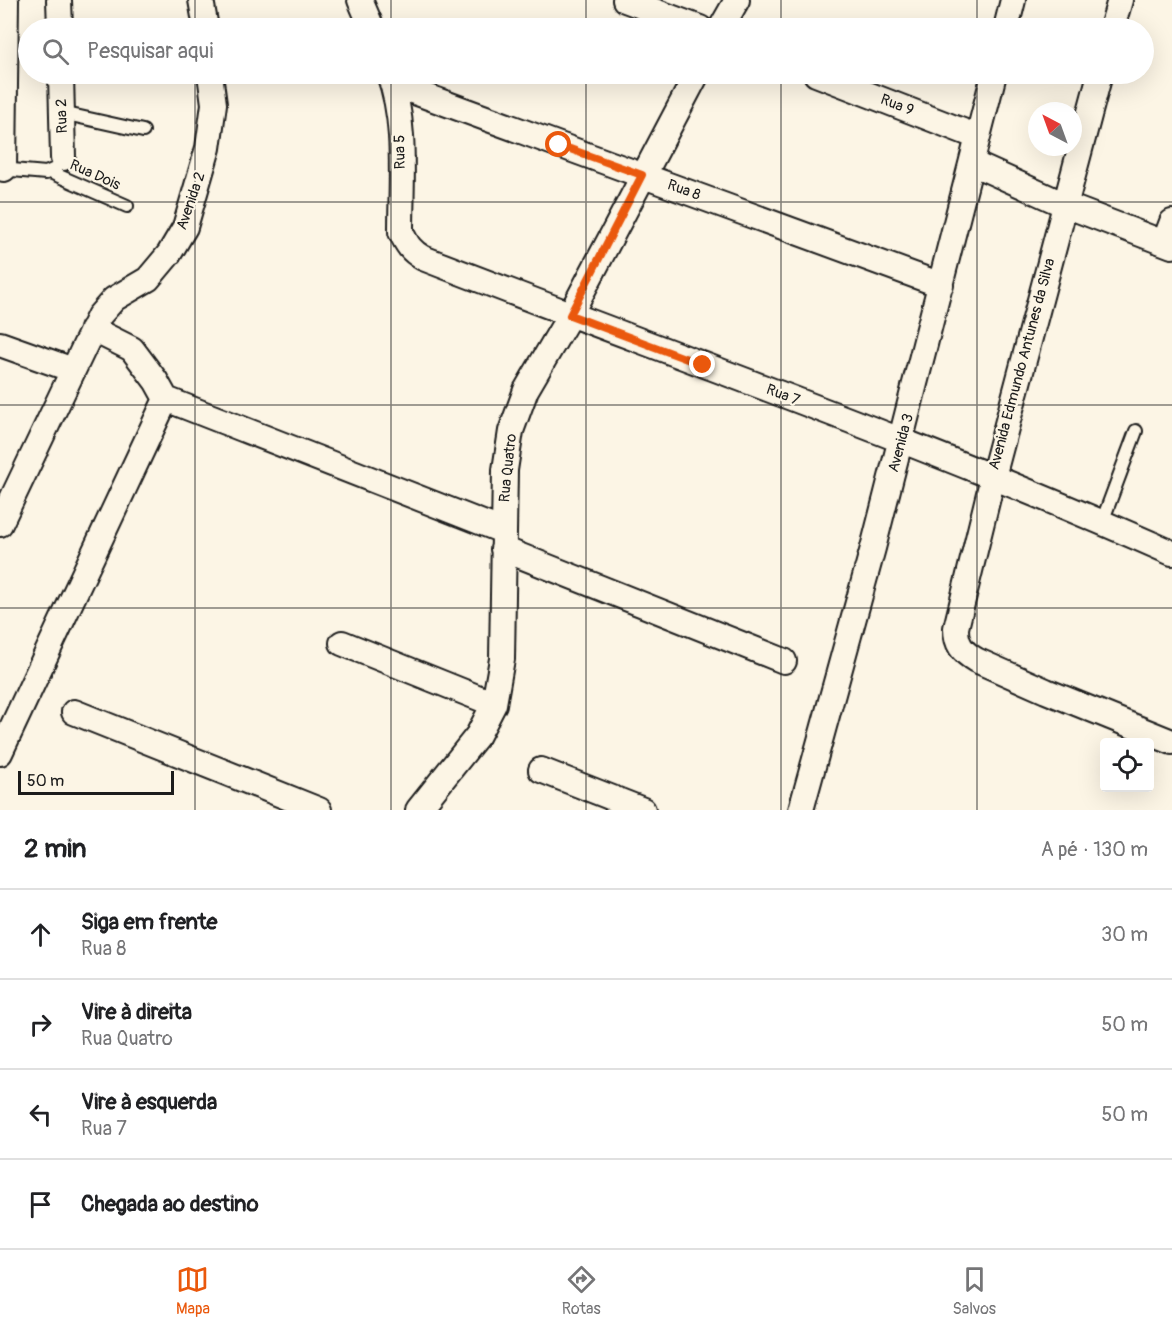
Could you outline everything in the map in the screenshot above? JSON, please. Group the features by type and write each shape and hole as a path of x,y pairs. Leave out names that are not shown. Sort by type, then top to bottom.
{"street":[{"path":"2,169 6,0"},
{"path":"59,0 60,18"},
{"path":"201,0 204,18"},
{"path":"360,0 368,18"},
{"path":"625,0 673,18"},
{"path":"727,18 737,0"},
{"path":"1008,18 1013,0"},
{"path":"1115,18 1120,0"},
{"name":"Rua 2","path":"57,165 62,113 61,84"},
{"name":"Avenida 2","path":"0,524 99,316 114,299 148,279 170,254 185,227 208,148 213,104 211,84"},
{"name":"Rua 5","path":"392,84 401,135 401,232"},
{"name":"Rua 8","path":"404,84 642,175 941,285"},
{"name":"Rua Quatro","path":"418,810 478,735 494,704 502,659 505,471 511,431 526,390 570,315 692,84"},
{"name":"Rua 9","path":"842,84 978,137"},
{"name":"Avenida 3","path":"801,810 902,440 991,84"},
{"name":"Avenida Edmundo Antunes da Silva","path":"1097,84 993,477 956,628 956,638 965,653 1046,692 1172,742"},
{"path":"972,163 1065,205 1169,237"},
{"name":"Rua 7","path":"401,232 407,246 423,258 902,440 1172,553"},
{"path":"92,329 132,350 156,381 166,399 784,661"},
{"path":"0,344 73,370"},
{"path":"0,753 166,399"},
{"path":"342,644 494,704"},
{"path":"74,712 319,810"},
{"path":"541,770 643,810"}],"lane":[{"path":"62,113 143,131"},
{"path":"2,169 46,173 57,165"},
{"name":"Rua Dois","path":"57,165 127,206"},
{"path":"1102,522 1136,431"}],"route":[{"path":"559,145 642,175 570,315 703,365"}]}
